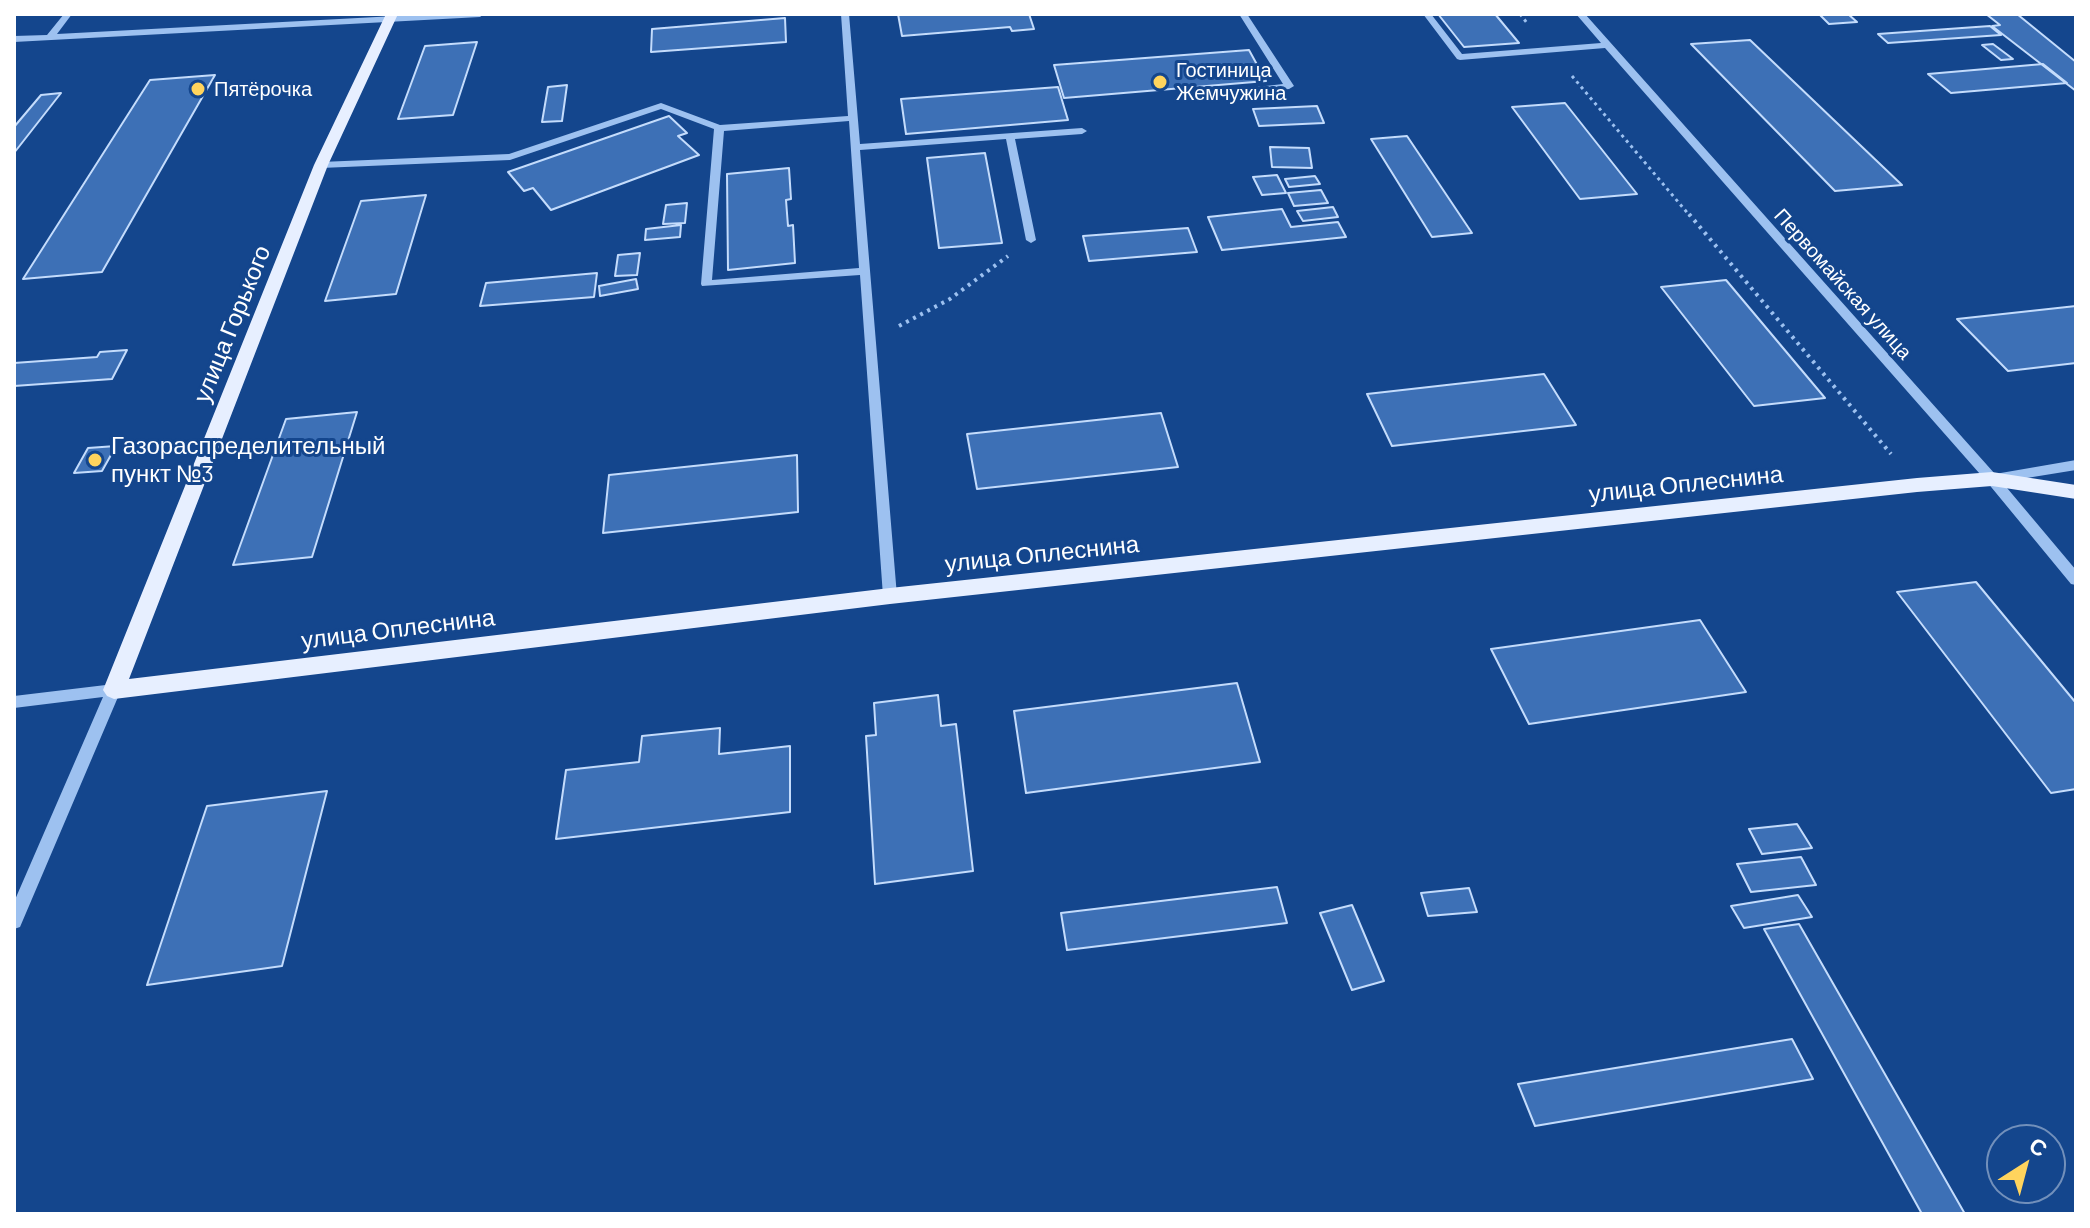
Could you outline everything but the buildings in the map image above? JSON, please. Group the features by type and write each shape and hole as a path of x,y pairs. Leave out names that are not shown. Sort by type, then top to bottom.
{"main road":[{"name":"улица Горького","path":"114,690 321,165 391,17"},
{"name":"улица Оплеснина","path":"114,690 890,596 1992,479"},
{"path":"1992,479 2076,492"}],"street":[{"path":"49,38 68,14"},
{"path":"14,39 480,14"},
{"path":"845,14 890,596"},
{"path":"1205,96 1289,86 1243,14"},
{"path":"1427,14 1460,57 1607,45"},
{"name":"Первомайская улица","path":"1580,14 1992,479 2076,580"},
{"path":"321,165 510,157 661,106 719,128 853,118"},
{"path":"719,128 706,284 865,271"},
{"path":"855,147 1082,131"},
{"path":"1010,136 1031,240"},
{"name":"улица Оплеснина","path":"1992,479 2076,465"},
{"name":"улица Оплеснина","path":"14,702 114,690"},
{"name":"улица Горького","path":"14,921 114,690"}],"path":[{"path":"1520,14 1917,485"},
{"path":"871,343 950,299 1031,240"}],"place":[{"name":"Гостиница Жемчужина","path":"1160,82"},
{"name":"Пятёрочка","path":"198,89"},
{"name":"Газораспределительный пункт №3","path":"95,460"}]}
